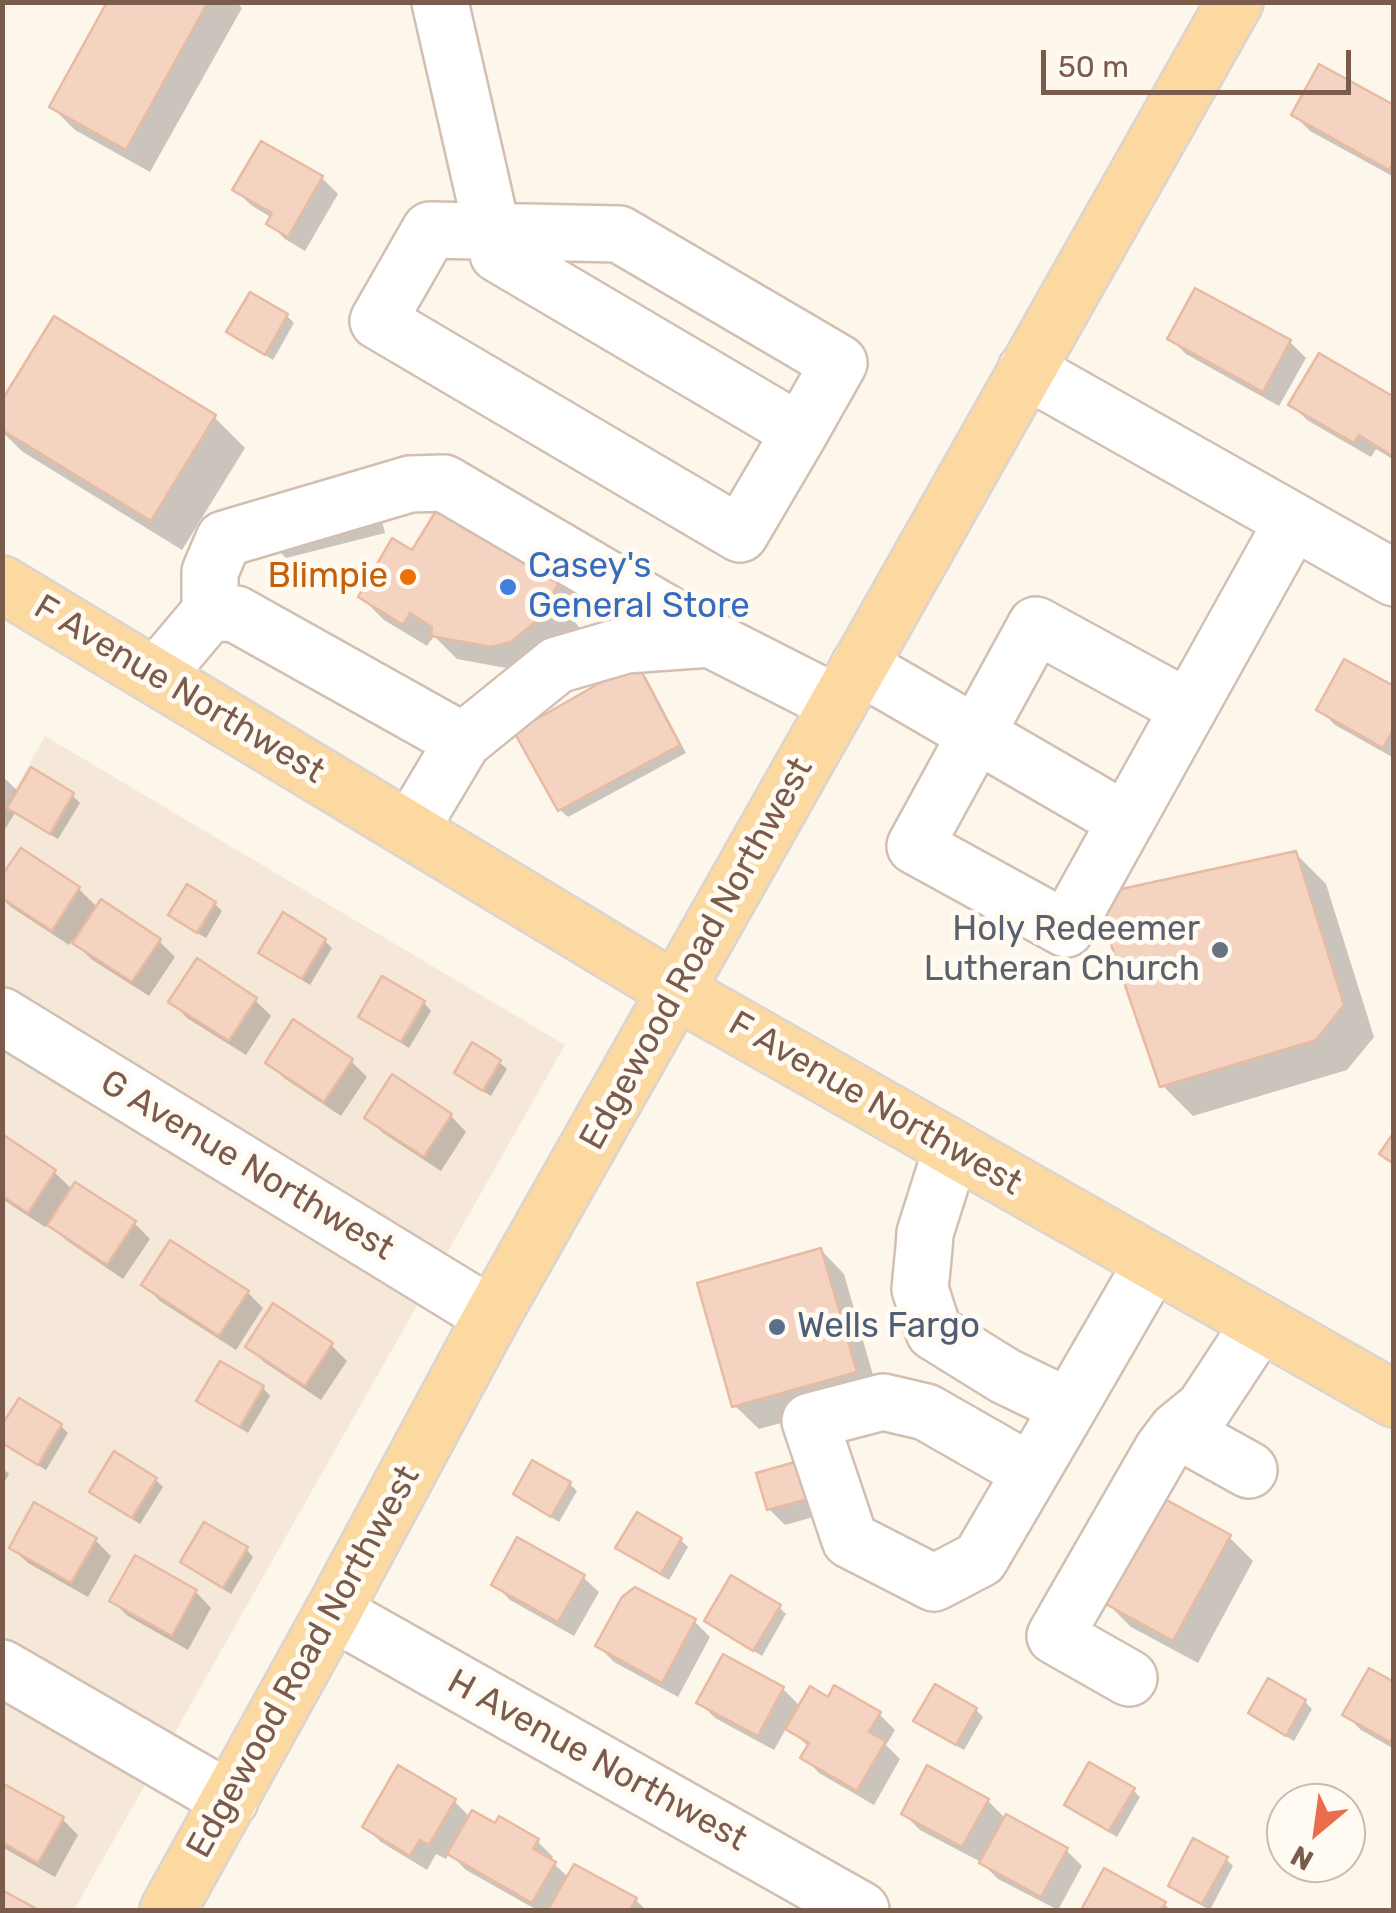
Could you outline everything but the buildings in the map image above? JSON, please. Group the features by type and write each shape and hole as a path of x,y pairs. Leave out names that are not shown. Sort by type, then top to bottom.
{"main road":[{"name":"Edgewood Road Northwest","path":"168,1910 492,1316 1235,2"},
{"name":"F Avenue Northwest","path":"2,584 676,991 1394,1399"}],"street":[{"path":"440,2 495,242 800,432"},
{"path":"430,230 495,242 619,234 839,364 800,432 740,534 378,321 430,230"},
{"path":"1026,370 1394,578"},
{"path":"156,676 210,612 210,572 224,539 410,484 444,483 710,639 848,685 976,734 1126,820"},
{"path":"1188,708 1036,625 915,846 1066,928 1293,521"},
{"path":"210,612 236,614 463,740"},
{"path":"410,830 463,740 557,665 626,645 710,639"},
{"name":"G Avenue Northwest","path":"2,1016 492,1316"},
{"path":"952,1148 925,1233 920,1289 934,1332 1005,1376 1068,1408"},
{"path":"1031,1472 1153,1262"},
{"path":"1129,1678 1055,1636 1162,1450 1177,1430 1204,1408 1260,1323"},
{"path":"1177,1430 1248,1470"},
{"name":"H Avenue Northwest","path":"333,1612 862,1910"},
{"path":"2,1668 230,1800"}],"shaded area":[{"path":"45,736 565,1045 74,1910 3,1910 2,813"}],"place":[{"name":"Blimpie","path":"408,577"},
{"name":"Casey's General Store","path":"508,587"},
{"name":"Holy Redeemer Lutheran Church","path":"1220,950"},
{"name":"Wells Fargo","path":"777,1327"}]}
